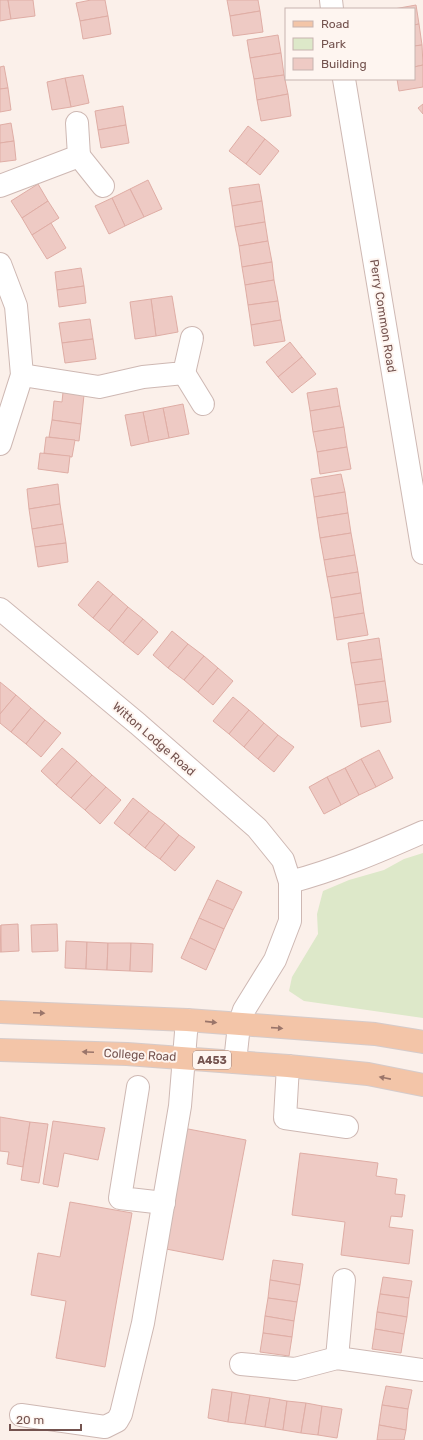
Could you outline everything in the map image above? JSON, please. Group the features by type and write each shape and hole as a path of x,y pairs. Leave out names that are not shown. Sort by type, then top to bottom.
{"main road":[{"path":"0,1012 188,1020 238,1025 375,1034 423,1042"},
{"name":"College Road","path":"0,1050 45,1050 185,1058 288,1066 368,1074 423,1085"}],"street":[{"name":"Perry Common Road","path":"344,80 423,553"},
{"path":"77,123 79,156 103,186"},
{"path":"0,186 79,156"},
{"path":"0,264 16,306 22,376 0,444"},
{"path":"192,338 184,373 203,404"},
{"path":"22,376 99,387 143,377 184,373"},
{"name":"Witton Lodge Road","path":"0,609 138,724 257,828 283,860 290,882"},
{"path":"235,1062 238,1025 244,1010 276,960 290,921 290,882 314,876 373,854 423,832"},
{"path":"21,1415 104,1427 117,1420 121,1414 143,1323 164,1203 180,1106 188,1020"},
{"path":"288,1066 285,1118 347,1127"},
{"path":"138,1087 120,1198 164,1203"},
{"path":"337,1358 344,1280"},
{"path":"241,1364 295,1369 337,1358 423,1370"}],"green space":[{"path":"423,853 423,1018 304,1001 289,991 292,977 318,934 317,914 323,891 349,880 384,870 404,859"}],"building":[{"path":"0,0 8,0 11,19 0,21"},
{"path":"8,0 33,0 35,16 11,19"},
{"path":"91,0 105,0 108,16 80,21 76,3"},
{"path":"227,0 258,0 260,11 230,16"},
{"path":"416,5 419,24 415,25 415,8 400,8"},
{"path":"260,11 263,32 233,36 230,16"},
{"path":"108,16 111,34 83,39 80,21"},
{"path":"419,24 422,45 415,46 415,25"},
{"path":"278,35 281,53 250,58 247,40"},
{"path":"422,45 423,65 415,67 415,46"},
{"path":"281,53 284,75 254,79 250,58"},
{"path":"423,65 423,87 399,91 397,80 415,80 415,67"},
{"path":"4,66 8,88 0,89 0,67"},
{"path":"83,75 89,103 71,107 65,78"},
{"path":"284,75 288,94 257,100 254,79"},
{"path":"65,78 71,107 52,110 47,82"},
{"path":"8,88 11,110 0,112 0,89"},
{"path":"288,94 291,116 261,121 257,100"},
{"path":"423,104 423,114 418,108"},
{"path":"123,106 126,125 98,130 95,111"},
{"path":"11,123 14,141 0,143 0,125"},
{"path":"126,125 129,143 101,148 98,130"},
{"path":"248,126 265,139 246,164 229,151"},
{"path":"265,139 279,151 260,175 246,164"},
{"path":"14,141 16,160 0,162 0,143"},
{"path":"148,180 162,209 144,217 130,189"},
{"path":"38,184 48,201 22,218 11,201"},
{"path":"259,184 262,201 232,206 229,188"},
{"path":"130,189 144,217 125,226 112,198"},
{"path":"112,198 125,226 109,234 95,206"},
{"path":"48,201 59,218 32,235 22,218"},
{"path":"262,201 265,222 235,227 232,206"},
{"path":"265,222 268,241 239,246 235,227"},
{"path":"51,223 66,248 47,259 32,235"},
{"path":"268,241 272,262 242,267 239,246"},
{"path":"272,262 274,280 245,285 242,267"},
{"path":"81,268 84,286 57,290 55,272"},
{"path":"274,280 278,301 248,305 245,285"},
{"path":"84,286 86,303 59,307 57,290"},
{"path":"172,296 178,332 156,336 151,299"},
{"path":"151,299 156,336 135,339 130,302"},
{"path":"278,301 281,320 251,325 248,305"},
{"path":"90,319 93,339 62,343 59,323"},
{"path":"281,320 285,341 254,346 251,325"},
{"path":"93,339 96,359 65,363 62,343"},
{"path":"290,342 302,357 278,377 266,362"},
{"path":"302,357 316,374 292,393 278,377"},
{"path":"337,388 340,406 310,411 307,393"},
{"path":"63,392 84,395 81,424 52,420 54,401 62,402"},
{"path":"183,404 189,434 169,438 163,408"},
{"path":"340,406 344,427 313,432 310,411"},
{"path":"163,408 169,438 149,442 143,412"},
{"path":"143,412 149,442 131,446 125,415"},
{"path":"52,420 81,424 79,441 49,437"},
{"path":"344,427 347,447 317,452 313,432"},
{"path":"46,437 75,440 72,457 44,453"},
{"path":"347,447 351,469 320,474 317,452"},
{"path":"40,453 70,456 68,473 38,469"},
{"path":"341,474 345,492 314,497 311,479"},
{"path":"58,484 60,504 29,509 27,489"},
{"path":"345,492 348,513 317,518 314,497"},
{"path":"60,504 63,524 32,529 29,509"},
{"path":"348,513 351,533 320,538 317,518"},
{"path":"63,524 66,543 35,547 32,529"},
{"path":"351,533 355,555 324,560 320,538"},
{"path":"66,543 68,562 38,567 35,547"},
{"path":"355,555 358,572 327,577 324,560"},
{"path":"358,572 361,593 331,598 327,577"},
{"path":"98,581 113,594 93,618 78,605"},
{"path":"361,593 364,613 334,618 331,598"},
{"path":"113,594 128,607 109,631 93,618"},
{"path":"128,607 143,619 123,643 109,631"},
{"path":"364,613 368,635 337,640 334,618"},
{"path":"143,619 158,632 138,655 123,643"},
{"path":"172,631 188,644 168,668 153,655"},
{"path":"379,638 382,659 351,663 348,643"},
{"path":"188,644 204,656 184,680 168,668"},
{"path":"204,656 218,668 198,692 184,680"},
{"path":"382,659 385,681 355,685 351,663"},
{"path":"218,668 233,681 213,705 198,692"},
{"path":"385,681 388,701 358,705 355,685"},
{"path":"0,682 16,695 0,714"},
{"path":"16,695 31,708 11,732 0,723 0,714"},
{"path":"233,697 249,710 229,734 213,721"},
{"path":"388,701 391,722 361,727 358,705"},
{"path":"31,708 45,720 26,744 11,732"},
{"path":"249,710 264,723 244,747 229,734"},
{"path":"45,720 61,733 41,757 26,744"},
{"path":"264,723 278,735 258,759 244,747"},
{"path":"278,735 294,747 274,772 258,759"},
{"path":"62,748 77,761 56,785 41,771"},
{"path":"379,750 393,778 376,787 361,759"},
{"path":"361,759 376,787 359,795 345,768"},
{"path":"77,761 92,775 71,798 56,785"},
{"path":"345,768 359,795 341,805 327,777"},
{"path":"92,775 106,787 85,810 71,798"},
{"path":"327,777 341,805 324,814 309,787"},
{"path":"106,787 121,800 100,824 85,810"},
{"path":"133,798 149,811 129,835 114,823"},
{"path":"149,811 165,823 145,848 129,835"},
{"path":"165,823 179,835 160,859 145,848"},
{"path":"179,835 195,847 175,871 160,859"},
{"path":"217,880 242,892 233,910 208,899"},
{"path":"208,899 233,910 224,929 199,918"},
{"path":"199,918 224,929 215,950 190,938"},
{"path":"18,924 19,951 1,952 1,925"},
{"path":"57,924 58,951 32,952 31,925"},
{"path":"0,925 1,952 0,952"},
{"path":"190,938 215,950 206,970 181,958"},
{"path":"66,941 87,942 86,969 65,968"},
{"path":"87,942 108,943 107,970 86,969"},
{"path":"108,943 131,943 130,971 107,970"},
{"path":"131,943 153,944 152,972 130,971"},
{"path":"0,1117 30,1122 23,1167 7,1164 9,1152 0,1151"},
{"path":"53,1121 105,1128 98,1160 64,1153 58,1187 43,1184"},
{"path":"30,1122 48,1124 39,1183 21,1180"},
{"path":"183,1128 246,1140 223,1260 161,1248"},
{"path":"300,1153 378,1163 376,1176 397,1179 395,1194 405,1195 402,1217 391,1216 389,1227 413,1230 409,1264 341,1255 345,1222 292,1215"},
{"path":"70,1202 132,1213 105,1367 56,1358 66,1301 31,1295 38,1253 60,1257"},
{"path":"273,1260 303,1264 300,1285 270,1280"},
{"path":"383,1277 412,1281 409,1298 380,1294"},
{"path":"270,1280 300,1285 297,1302 268,1298"},
{"path":"380,1294 409,1298 407,1317 377,1312"},
{"path":"268,1298 297,1302 294,1321 265,1316"},
{"path":"377,1312 407,1317 404,1334 375,1329"},
{"path":"265,1316 294,1321 292,1337 263,1333"},
{"path":"375,1329 404,1334 401,1353 372,1349"},
{"path":"263,1333 292,1337 289,1356 260,1352"},
{"path":"386,1386 412,1390 408,1409 382,1405"},
{"path":"212,1389 232,1392 228,1422 208,1418"},
{"path":"232,1392 250,1395 245,1424 228,1422"},
{"path":"250,1395 270,1398 265,1427 245,1424"},
{"path":"270,1398 287,1401 283,1430 265,1427"},
{"path":"287,1401 306,1403 301,1433 283,1430"},
{"path":"306,1403 322,1406 318,1435 301,1433"},
{"path":"382,1405 408,1409 406,1430 379,1425"},
{"path":"322,1406 342,1409 337,1438 318,1435"},
{"path":"379,1425 406,1430 404,1440 377,1440"}]}
